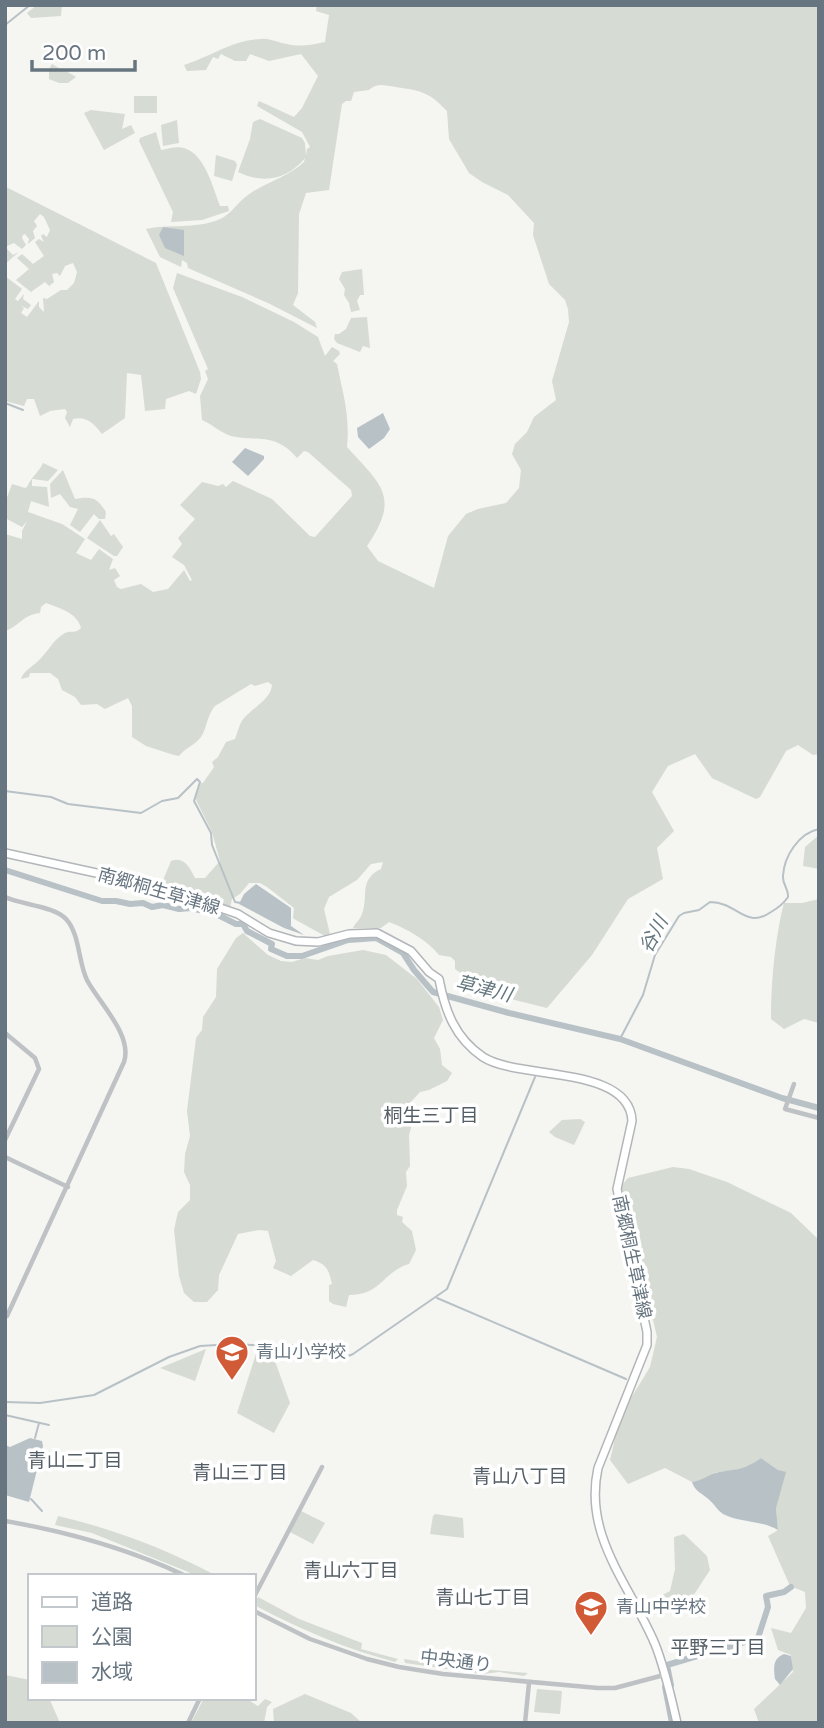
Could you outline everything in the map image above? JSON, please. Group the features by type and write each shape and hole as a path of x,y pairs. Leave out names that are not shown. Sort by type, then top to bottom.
{"main road":[{"name":"南郷桐生草津線","path":"5,853 179,894 215,905 269,933 296,941 318,942 349,934 377,933 411,951 429,972 439,979 447,1014 461,1035 484,1058 509,1068 561,1074 604,1087 625,1098 632,1111 632,1121 617,1189 645,1322 647,1345 598,1468 594,1509 601,1537 656,1646 677,1723"}],"street":[{"path":"5,897 20,904 56,912 68,921 83,973 127,1046 124,1062 7,1316"},
{"path":"5,1033 37,1060 39,1069 5,1140"},
{"path":"794,1086 785,1109 819,1118"},
{"path":"5,1157 68,1187"},
{"path":"256,1593 322,1467"},
{"path":"5,1521 92,1539 181,1574"},
{"name":"中央通り","path":"256,1612 305,1638 367,1659 424,1672 579,1688 614,1688 664,1675"},
{"path":"525,1723 529,1683"},
{"path":"188,1723 200,1700"}],"green space":[{"path":"37,5 62,5 61,16 31,18 27,13"},
{"path":"317,5 819,5 819,754 813,755 798,745 786,751 760,797 756,799 712,778 695,754 668,766 652,792 674,831 657,848 663,879 628,899 592,955 547,1008 507,998 482,988 455,969 455,961 451,957 439,955 423,940 389,922 381,928 353,928 362,914 369,878 381,869 383,862 371,864 357,880 329,897 324,909 330,934 325,936 293,918 294,908 260,883 249,883 232,899 230,908 161,885 171,861 180,860 189,867 195,878 205,878 220,861 212,832 195,798 201,783 214,767 212,762 226,742 235,739 242,720 265,699 272,685 268,682 255,686 251,684 215,706 201,737 179,756 174,755 146,746 132,737 132,706 128,698 105,709 97,704 81,705 75,697 62,690 58,679 50,673 30,673 29,677 21,679 61,636 81,628 72,615 46,603 41,607 40,613 29,616 5,631 5,534 22,539 22,531 27,521 22,527 5,518 5,503 12,484 27,487 31,480 43,463 58,470 48,481 32,479 32,486 47,487 49,507 31,501 28,512 62,524 85,539 76,553 91,560 99,549 113,559 109,570 115,568 120,576 114,580 121,589 141,584 153,592 168,589 184,570 190,581 192,580 184,565 172,557 182,544 178,538 195,519 180,505 202,482 218,486 223,484 226,487 233,481 272,499 310,536 315,537 352,496 351,490 308,452 304,451 297,458 274,441 231,436 202,420 200,396 208,379 205,371 208,369 173,288 177,273 242,297 294,322 318,337 325,356 332,347 339,351 340,354 333,361 337,364 345,405 347,447 377,482 385,503 383,515 367,546 378,561 434,588 448,536 466,514 506,503 519,488 521,470 512,454 515,444 527,432 534,417 556,400 552,381 569,322 568,309 565,300 549,284 533,235 534,223 508,195 469,173 449,139 447,111 430,96 379,85 369,90 354,92 351,101 342,104 329,190 306,193 299,214 298,293 293,305 315,322 317,328 188,268 187,263 182,260 181,267 160,257 146,229 218,220 250,194 289,173 304,162 305,158 290,171 274,178 256,178 238,172 253,122 260,119 302,138 306,156 310,147 302,132 257,106 259,101 294,117 302,108 318,76 301,54 269,61 250,54 246,61 235,61 221,54 218,59 213,57 206,70 187,71 184,65 251,40 268,39 297,45 325,42 329,15 316,11"},
{"path":"52,64 76,77 68,83 49,79"},
{"path":"134,96 157,96 157,113 134,113"},
{"path":"91,110 125,114 122,129 131,125 135,133 104,150 84,113"},
{"path":"177,120 179,143 163,146 161,125"},
{"path":"156,132 161,150 181,147 197,157 207,172 220,206 228,206 229,211 202,220 171,222 173,212 139,141 140,138"},
{"path":"216,155 235,161 237,165 232,181 214,176"},
{"path":"6,187 156,263 200,372 201,379 196,394 189,391 166,399 165,409 145,411 141,375 127,373 125,418 102,434 93,424 82,419 73,419 70,427 65,418 65,409 50,411 40,416 34,399 27,399 24,406 5,401 5,276 22,289 15,299 18,301 24,294 23,299 31,305 28,309 20,305 24,308 21,313 27,317 39,301 39,307 44,312 43,298 47,299 61,290 67,290 74,283 77,272 73,263 65,266 60,276 57,273 52,274 54,282 49,286 45,282 31,292 16,280 29,269 17,258 22,254 33,264 44,256 35,242 39,239 44,242 41,236 43,234 47,237 50,230 40,214 34,221 37,226 33,231 35,238 28,244 29,239 23,235 26,245 22,249 14,243 7,246 13,255 19,252 5,264"},
{"path":"362,269 364,295 360,295 357,301 360,310 351,312 344,295 345,289 339,279 342,272"},
{"path":"367,317 370,348 363,346 360,352 337,343 335,334 346,329 351,318"},
{"path":"63,470 75,499 90,498 100,503 106,512 105,519 99,519 94,514 80,532 70,525 78,509 70,507 60,494 51,498 50,484"},
{"path":"100,520 123,547 117,556 87,538"},
{"path":"819,835 819,869 803,866 805,847"},
{"path":"819,899 819,1023 804,1019 784,1029 771,1019 774,961 784,903"},
{"path":"243,933 268,955 281,961 292,962 305,958 318,960 363,950 386,955 417,979 439,1007 443,1020 434,1038 440,1049 442,1065 452,1073 447,1081 420,1092 409,1104 407,1112 411,1128 410,1166 406,1172 407,1186 397,1215 403,1217 402,1222 412,1231 416,1250 409,1264 393,1272 375,1287 360,1294 349,1295 346,1307 329,1301 329,1285 332,1284 328,1272 321,1264 313,1260 291,1276 273,1268 276,1261 268,1231 238,1234 219,1275 218,1290 207,1302 194,1302 184,1293 179,1276 174,1230 178,1212 190,1200 190,1185 184,1172 190,1136 187,1111 196,1038 202,1030 203,1017 216,997 217,969 236,938"},
{"path":"580,1119 585,1122 574,1145 549,1132 562,1120"},
{"path":"673,1167 689,1169 727,1182 791,1213 819,1240 819,1723 759,1723 754,1709 793,1672 791,1655 778,1650 771,1628 791,1633 806,1608 805,1592 790,1586 768,1536 778,1530 778,1470 761,1458 745,1469 717,1472 700,1481 692,1482 665,1468 628,1484 610,1460 616,1434 628,1403 650,1367 657,1337 633,1234 617,1208 623,1184 628,1178"},
{"path":"206,1349 195,1381 160,1368"},
{"path":"271,1350 290,1403 274,1433 237,1413 257,1351"},
{"path":"301,1511 325,1523 313,1544 290,1532"},
{"path":"435,1514 463,1518 464,1538 430,1534"},
{"path":"58,1516 99,1527 179,1557 213,1574 193,1574 92,1533 55,1525"},
{"path":"684,1534 707,1556 710,1570 680,1616 670,1612 657,1598 670,1591 675,1569 674,1537"},
{"path":"258,1597 299,1619 362,1643 361,1649 398,1659 395,1662 342,1645 258,1607"},
{"path":"404,1659 454,1667 528,1673 524,1676 499,1672 483,1674 405,1663"},
{"path":"5,1675 28,1680 28,1700 50,1700 60,1723 5,1722"},
{"path":"537,1689 562,1691 560,1714 534,1712"},
{"path":"305,1694 351,1713 362,1723 274,1723 273,1709"},
{"path":"265,1699 272,1702 267,1707 264,1723 191,1723 203,1700 248,1700 258,1706"}],"water":[{"path":"163,227 184,230 184,256 165,248 159,235"},
{"path":"383,413 390,429 384,438 369,449 358,437 357,428"},
{"path":"245,448 264,456 248,476 232,462"},
{"path":"256,884 291,908 291,926 304,935 284,928 239,904 244,894"},
{"path":"30,1438 42,1441 43,1446 29,1502 5,1495 5,1445 10,1447"},
{"path":"761,1458 778,1470 786,1472 776,1508 778,1530 723,1514 692,1482 715,1473 745,1467"},
{"path":"784,1654 791,1656 793,1669 780,1685 775,1679 775,1664 777,1658"}],"waterway":[{"path":"5,25 30,5"},
{"path":"5,403 23,410"},
{"path":"5,791 51,797 68,804 141,813 162,801 178,798 197,779 200,782 194,801 211,833 212,845 235,902 241,903"},
{"name":"谷川","path":"620,1039 643,995 655,955 679,916 699,910 710,902 720,903 754,918 774,910 788,897 783,876 790,853 805,835 819,829"},
{"name":"草津川","path":"5,870 102,901 191,908 216,914 236,924 243,924 247,931 272,944 271,949 287,956 302,956 348,940 376,938 403,953 433,992 620,1039 782,1098 819,1108"},
{"path":"5,1402 40,1403 94,1395 169,1357 200,1346 292,1345 329,1357 344,1358 353,1354 447,1289 535,1077"},
{"path":"437,1298 626,1379"},
{"path":"5,1415 49,1425"},
{"path":"35,1438 39,1423"},
{"path":"31,1499 42,1511"},
{"path":"671,1685 667,1665 758,1638 768,1607 766,1596 784,1592 791,1587"},
{"path":"665,1687 672,1723"}],"place":[{"name":"青山小学校","path":"232,1382"},
{"name":"青山中学校","path":"591,1637"}],"district":[{"name":"桐生三丁目","path":"431,1115"},
{"name":"青山二丁目","path":"75,1460"},
{"name":"青山三丁目","path":"240,1472"},
{"name":"青山八丁目","path":"520,1476"},
{"name":"青山六丁目","path":"351,1570"},
{"name":"青山七丁目","path":"483,1597"},
{"name":"平野三丁目","path":"718,1647"}]}
